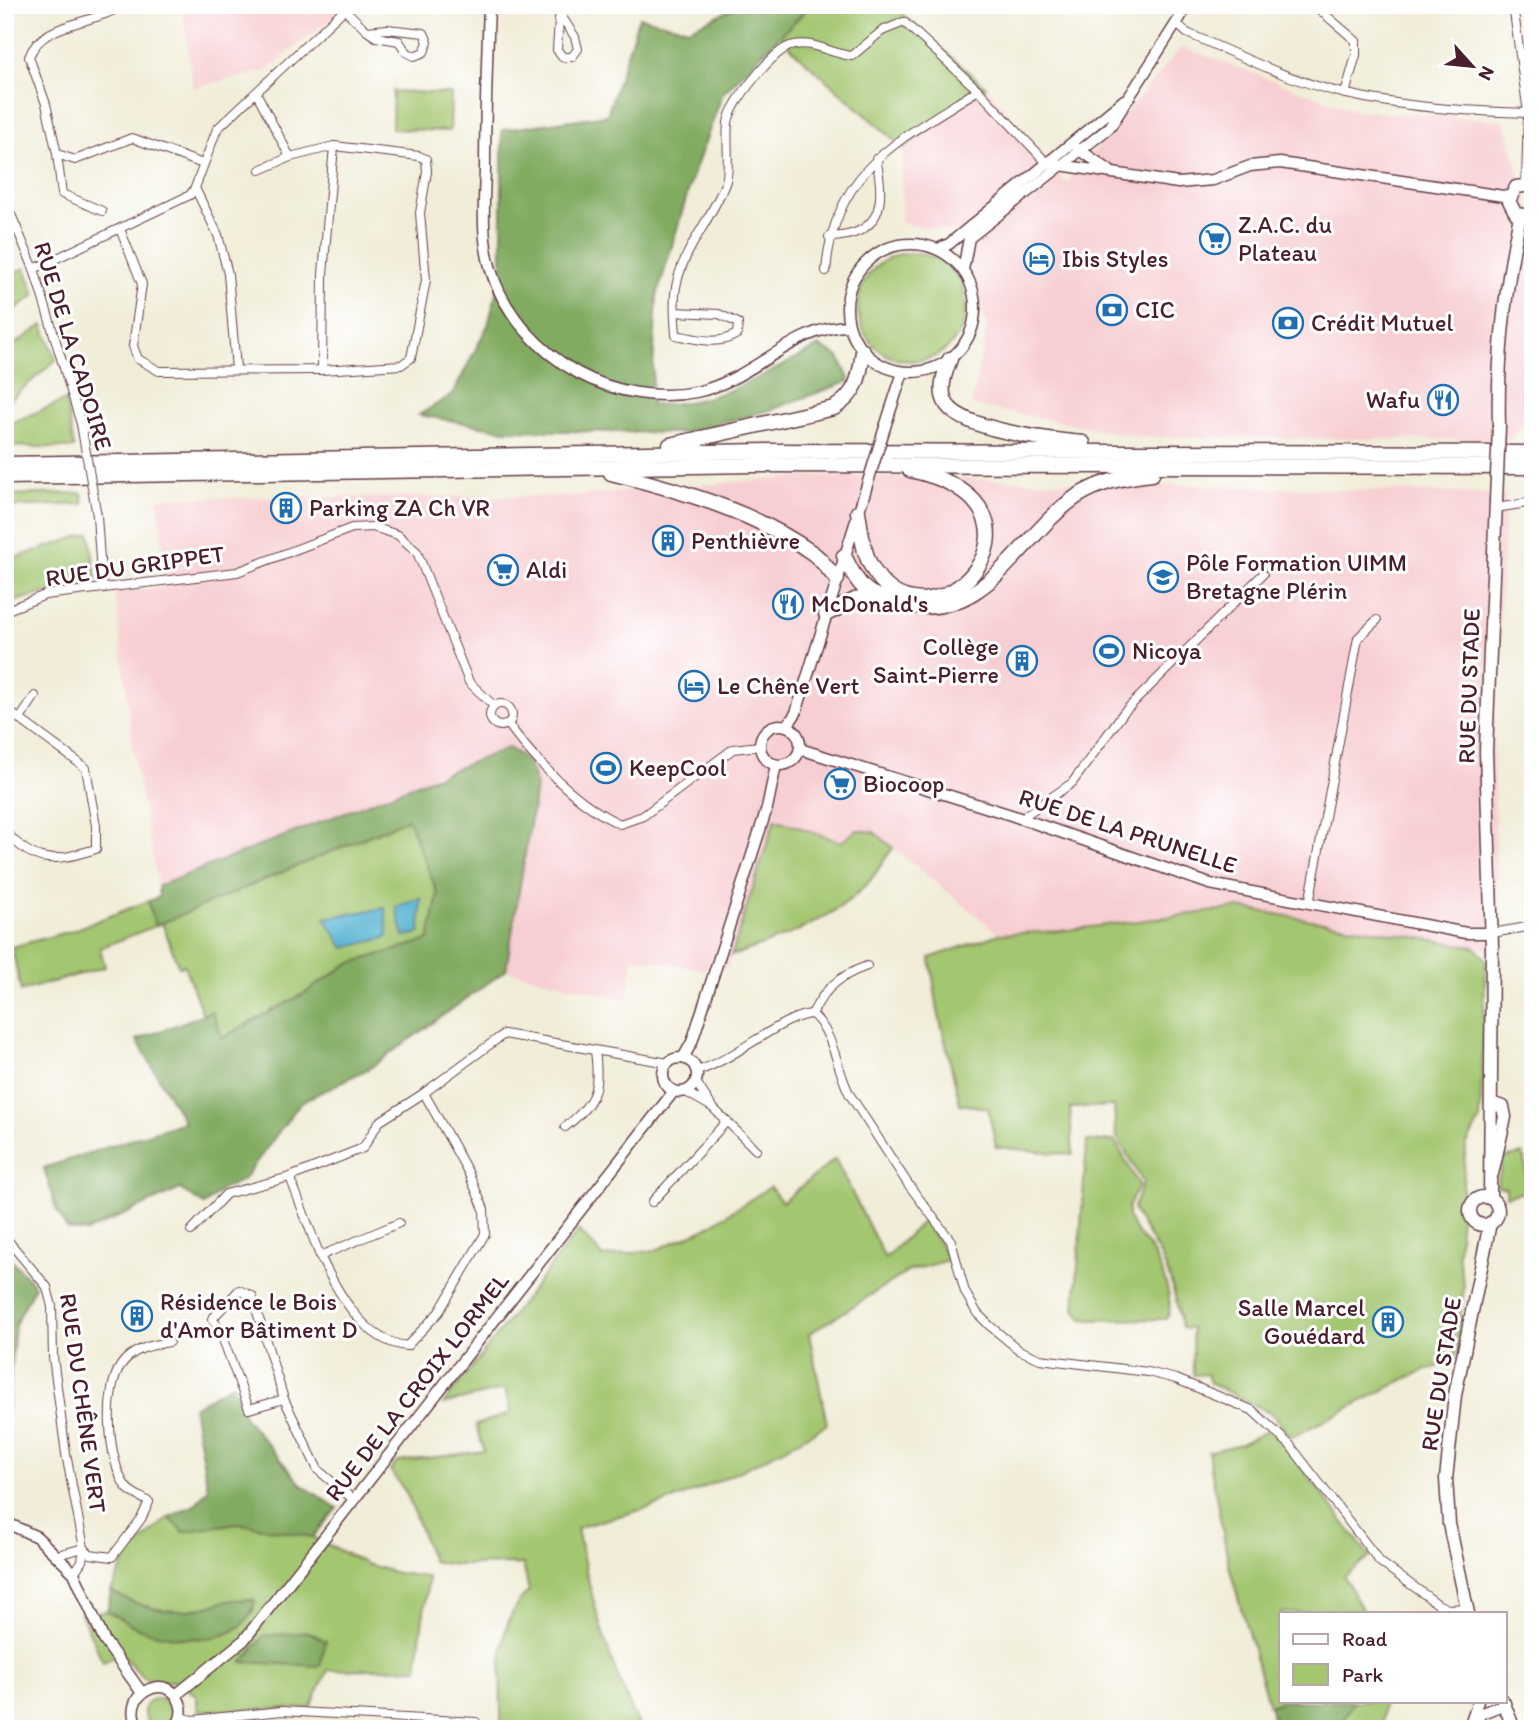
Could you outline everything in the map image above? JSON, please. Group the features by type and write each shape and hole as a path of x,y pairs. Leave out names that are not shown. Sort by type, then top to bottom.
{"highway":[{"path":"599,453 627,446 690,442 834,408 848,399 860,380 863,351"},
{"path":"950,359 944,377 943,394 945,404 956,415 976,424 1114,451"},
{"path":"5,477 515,462 547,454 599,453 1533,453"},
{"path":"5,464 515,462 538,468 896,464 1533,467"},
{"path":"861,505 864,546 872,567 895,590 916,598 944,596 968,582 976,573 987,541 986,527 976,503 948,481 896,464"},
{"path":"826,614 855,600 874,597 928,608 957,601 985,584 1060,510 1088,490 1122,478 1216,466"},
{"path":"589,467 677,489 724,507 811,551 837,579"},
{"path":"844,556 857,582 874,597"}],"main road":[{"path":"1527,216 1510,206 1510,197 1516,187 1530,184"},
{"name":"RUE DU STADE","path":"1483,1199 1497,1105 1493,1052 1486,751 1499,426 1500,326 1508,267 1527,216"},
{"path":"1490,1181 1504,1118 1497,1105"},
{"name":"RUE DU STADE","path":"1484,1223 1471,1211 1483,1199 1490,1181 1489,1159"},
{"name":"RUE DU STADE","path":"1483,1199 1498,1208 1497,1217 1484,1223"},
{"name":"RUE DU STADE","path":"1468,1610 1449,1524 1447,1479 1455,1395 1470,1329 1484,1223"},
{"path":"1504,1703 1514,1729"}],"street":[{"path":"102,211 62,194 46,104 29,57 34,44 46,35 122,5"},
{"path":"489,5 484,231 491,271 507,303 524,328 548,353 590,379 639,394 694,393 737,379 824,328 849,326"},
{"path":"938,249 1047,163 1110,127 1188,5"},
{"path":"1314,5 1356,41 1356,55 1345,94"},
{"path":"1513,5 1528,113 1530,184"},
{"path":"34,269 190,195 195,188 212,135 347,8 367,31 376,37 399,41 405,52 414,56 424,52 428,42 424,33 387,29 367,31"},
{"path":"560,9 575,37 578,50 572,57 563,57 558,50 560,9"},
{"path":"675,312 698,316 719,314 738,323 737,334 726,341 676,335 675,312 675,288 683,262 728,177 728,119 749,85 788,46 808,43 836,55 852,55 882,31 904,22 978,90 1047,163 1178,183 1213,180 1250,166 1280,163 1510,197"},
{"path":"1177,24 1187,33 1273,69 1345,94 1435,110 1528,113"},
{"path":"963,270 969,238 1061,166 1101,121 1139,85"},
{"path":"827,271 829,237 843,203 861,175 876,159 978,90"},
{"path":"257,94 290,157"},
{"path":"57,154 75,160 132,138 203,164"},
{"path":"321,370 323,274 334,146"},
{"path":"120,229 142,284 133,346 138,359 159,370 321,370 401,365 411,358 426,280 420,213 428,172 426,159 334,146 290,157 260,170"},
{"path":"1076,148 1100,166 1118,173"},
{"path":"829,237 850,237 874,218 881,205 881,183 876,159"},
{"path":"1005,208 1011,199 1047,171 1047,163"},
{"path":"195,188 218,235 228,274 236,369"},
{"name":"RUE DE LA CADOIRE","path":"5,200 34,269 81,424 97,516 102,588"},
{"path":"5,233 17,228"},
{"path":"913,243 938,249 963,270 973,290 975,315 971,332 950,359 920,372 903,372 882,365 863,351 849,326 847,308 849,290 856,274 868,260 900,244 913,243"},
{"path":"508,724 523,746 597,814 620,824 643,816 733,749 755,747 768,729 787,726 796,713 903,372"},
{"path":"1496,504 1533,502"},
{"name":"RUE DU GRIPPET","path":"5,611 46,595 237,572 339,533 373,527 398,536 417,552 469,682 494,706"},
{"path":"1024,819 1027,814 1072,783 1124,712 1263,575"},
{"path":"1309,904 1358,638 1377,620"},
{"path":"20,719 36,696"},
{"path":"505,705 511,710 512,717 508,724 498,727 491,721 490,711 494,706 505,705"},
{"path":"5,712 20,719 86,768 96,826 96,849 55,860 36,858 5,831"},
{"path":"755,747 764,759 776,765 788,764 800,749 797,735 787,726"},
{"name":"RUE DE LA PRUNELLE","path":"800,749 1024,819 1210,884 1466,933 1492,933"},
{"path":"191,1231 226,1194 290,1177 363,1148 379,1122 424,1093 504,1034 668,1063 683,1058 692,1042 767,808 776,765"},
{"path":"1492,933 1533,926"},
{"path":"812,1014 820,996 844,974 867,966"},
{"path":"679,1091 696,1076 794,1018 812,1014"},
{"path":"812,1014 825,1027 842,1081 850,1096 908,1184 951,1241 965,1292 977,1313 990,1326 1019,1350 1040,1359 1176,1379 1252,1410 1290,1445 1380,1562 1439,1605 1448,1609 1468,1610"},
{"path":"565,1127 578,1118 599,1082 595,1051"},
{"path":"683,1058 692,1062 712,1107"},
{"path":"668,1063 664,1079 679,1091 712,1107 756,1150"},
{"name":"RUE DE LA CROIX LORMEL","path":"176,1695 244,1640 679,1091"},
{"path":"290,1177 320,1255 343,1300 389,1345 407,1346 439,1312 485,1234 484,1209 467,1168 424,1093"},
{"path":"652,1202 727,1121"},
{"path":"320,1255 400,1223"},
{"name":"RUE DU CHÊNE VERT","path":"5,1237 47,1287 52,1307 53,1357 66,1454 84,1548 82,1561 74,1573"},
{"path":"284,1399 248,1409 218,1326 212,1319 239,1290 252,1296 284,1399 318,1470 354,1500"},
{"path":"84,1548 90,1555 112,1557 141,1519 149,1502 127,1489 116,1470 110,1439 112,1388 120,1366 134,1352 169,1342"},
{"path":"5,1522 37,1537 74,1573 104,1640 142,1693"},
{"name":"RUE DU CHÊNE VERT","path":"57,1555 84,1548"},
{"path":"137,1728 132,1712 142,1693 157,1687 176,1695 187,1729"},
{"path":"1469,1729 1478,1702"},
{"path":"1469,1729 1482,1713 1504,1703"},
{"path":"174,1729 185,1718 282,1711 476,1722"}],"shaded area":[{"path":"182,5 349,5 265,71 193,88"},
{"path":"1520,5 1533,5 1533,67 1527,66"},
{"path":"1182,47 1357,111 1504,120 1533,218 1533,415 1509,440 1139,437 971,405 987,327 962,233 901,223 903,148 986,87 1066,183"},
{"path":"819,475 1506,494 1493,748 1498,951 1240,908 1060,931 999,934 874,832 857,830 841,843 775,819 728,967 715,971 633,958 628,1000 506,970 536,788 508,748 158,886 134,757 115,592 166,587 158,498 573,496"}],"green space":[{"path":"740,5 811,5 723,93 693,175 657,296 651,405 697,400 738,387 819,346 839,357 850,381 770,410 681,433 505,430 419,415 453,394 488,325 502,272 502,130 607,115 639,17 689,29"},
{"path":"811,5 896,5 905,17 986,87 903,148 795,52 781,35"},
{"path":"393,91 451,94 450,131 392,129"},
{"path":"912,253 933,257 950,269 962,286 966,307 962,328 950,345 933,357 912,361 891,357 874,345 862,328 858,307 862,286 874,269 891,257"},
{"path":"25,268 35,295 5,316 5,276"},
{"path":"43,325 56,360 5,404 5,351"},
{"path":"66,400 74,448 5,446 5,422 9,424"},
{"path":"82,493 84,504 5,507 5,495"},
{"path":"90,533 96,579 5,604 5,561"},
{"path":"508,748 528,764 536,788 506,970 370,1068 301,1102 243,1180 223,1189 204,1205 180,1189 86,1232 67,1229 56,1209 44,1168 184,1122 137,1040 212,1011 222,1038 305,993 348,964 429,940 438,894 408,819 155,926 148,901 159,897 158,886"},
{"path":"409,819 438,894 429,940 348,964 305,993 222,1038 212,1012 203,1015 184,965 179,967 162,923"},
{"path":"775,819 841,842 857,830 874,832 893,848 867,884 838,909 804,928 731,956"},
{"path":"148,901 155,926 100,948 105,967 21,991 12,947 71,931"},
{"path":"1239,908 1475,947 1486,960 1480,1120 1467,1143 1465,1155 1458,1256 1464,1286 1455,1360 1409,1377 1292,1437 1272,1414 1210,1383 1207,1374 1193,1375 1192,1329 1182,1328 1165,1266 1133,1209 1143,1182 1116,1135 1114,1106 1070,1108 1073,1155 996,1147 988,1108 960,1104 938,1011 930,958 999,934 1060,931"},
{"path":"1087,1141 1115,1141 1139,1185 1129,1206 1128,1215 1133,1227 1152,1251 1163,1275 1170,1304 1166,1319 1090,1320 1081,1318 1075,1309"},
{"path":"1523,1154 1530,1191 1506,1196 1506,1188 1497,1186 1503,1158"},
{"path":"835,1159 885,1258 925,1219 949,1260 909,1271 809,1334 827,1424 704,1488 661,1504 577,1528 602,1631 619,1681 641,1729 501,1729 504,1637 517,1604 529,1591 523,1564 455,1565 432,1561 407,1494 390,1470 397,1462 484,1451 476,1425 511,1413 505,1389 443,1404 579,1230 603,1257 656,1250 704,1229 770,1187 782,1202"},
{"path":"5,1253 35,1286 15,1325 5,1435"},
{"path":"233,1384 245,1418 302,1485 337,1508 313,1537 236,1523 183,1532 169,1517 195,1505 208,1489 193,1407"},
{"path":"1269,1430 1282,1442 1370,1557 1344,1576 1363,1612 1279,1612 1281,1702 1269,1706 1229,1566 1208,1452 1241,1444"},
{"path":"169,1517 183,1532 236,1523 313,1537 366,1564 397,1573 428,1577 418,1668 328,1670 310,1708 198,1711 196,1695 176,1682 145,1679 121,1654 103,1662 81,1614 107,1611 144,1630 253,1612 255,1600 234,1600 177,1611 143,1606 111,1591 128,1554"},
{"path":"111,1591 143,1606 177,1611 228,1601 255,1600 249,1616 239,1627 211,1638 194,1639 161,1635 126,1622 107,1611"},
{"path":"309,1632 326,1641 320,1666 242,1662 264,1636"},
{"path":"158,1698 168,1702 172,1712 168,1722 158,1726 148,1722 144,1712 148,1702"},
{"path":"1281,1702 1353,1702 1343,1720 1287,1728 1273,1718 1269,1706"},
{"path":"1353,1702 1383,1702 1383,1725 1391,1729 1247,1729 1273,1718 1287,1728 1343,1720"}],"water":[{"path":"421,898 420,933 404,936 396,907"},
{"path":"385,908 388,937 344,948 325,918"}],"place":[{"name":"Z.A.C. du Plateau","path":"1215,239"},
{"name":"Ibis Styles","path":"1039,259"},
{"name":"CIC","path":"1112,310"},
{"name":"Crédit Mutuel","path":"1288,323"},
{"name":"Wafu","path":"1443,400"},
{"name":"Parking ZA Ch VR","path":"286,508"},
{"name":"Penthièvre","path":"668,541"},
{"name":"Aldi","path":"503,570"},
{"name":"Pôle Formation UIMM Bretagne Plérin","path":"1163,577"},
{"name":"McDonald's","path":"788,604"},
{"name":"Nicoya","path":"1109,651"},
{"name":"Collège Saint-Pierre","path":"1022,661"},
{"name":"Le Chêne Vert","path":"694,686"},
{"name":"KeepCool","path":"606,768"},
{"name":"Biocoop","path":"840,784"},
{"name":"Résidence le Bois d'Amor Bâtiment D","path":"137,1316"},
{"name":"Salle Marcel Gouédard","path":"1388,1322"}]}
